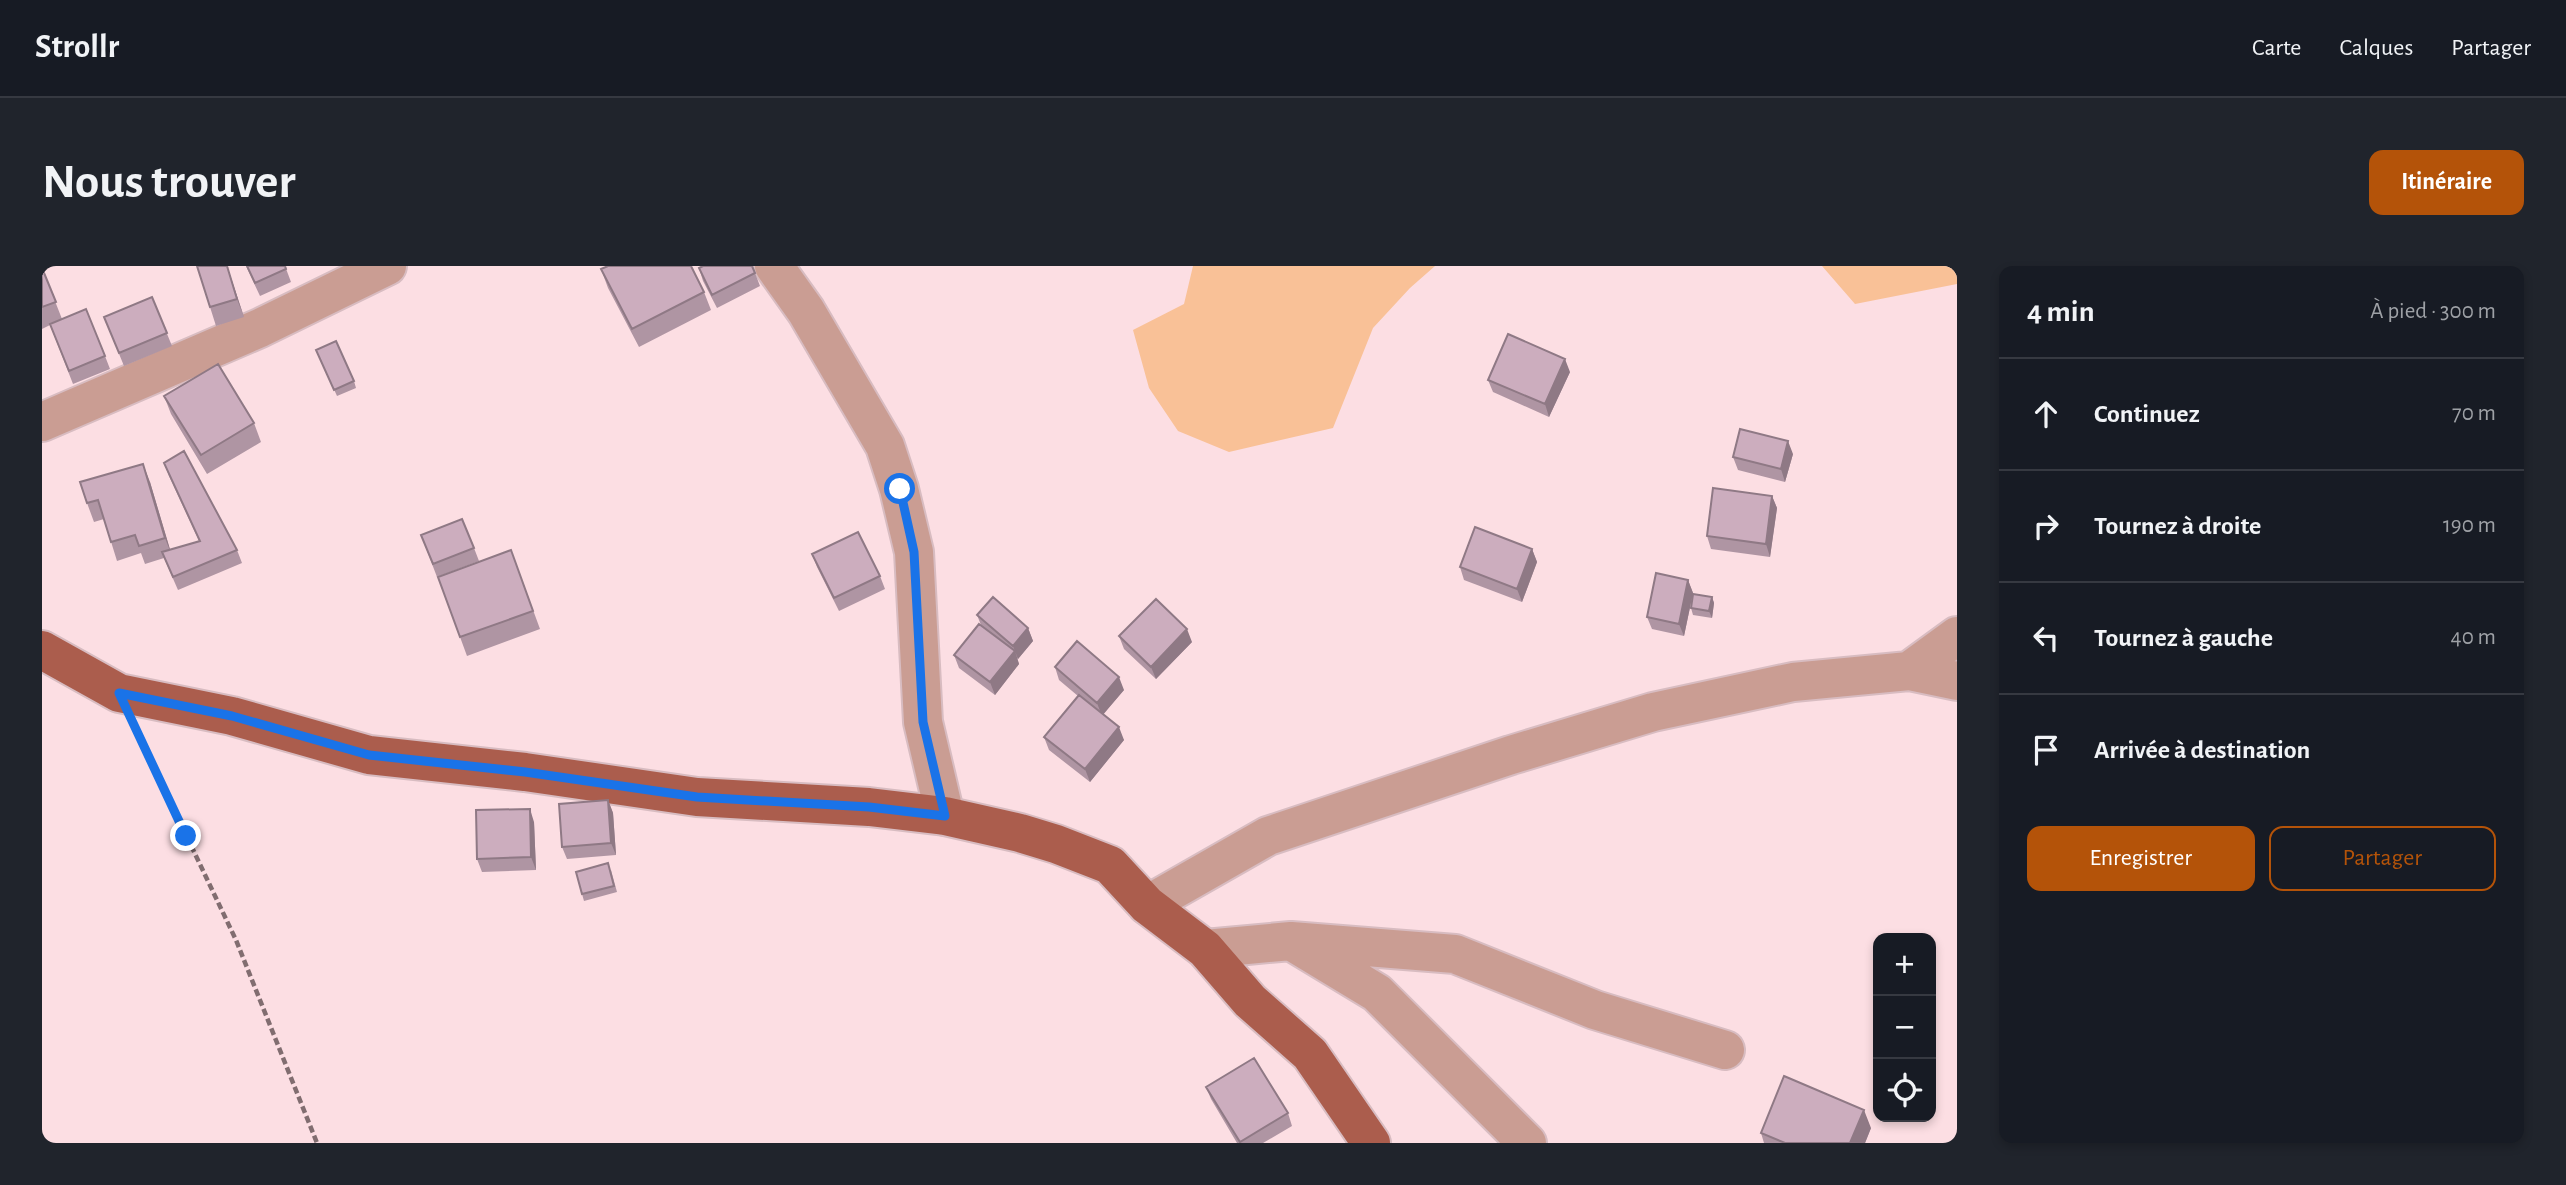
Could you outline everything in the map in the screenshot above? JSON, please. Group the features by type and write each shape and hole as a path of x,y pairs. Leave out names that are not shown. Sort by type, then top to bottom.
{"main road":[{"path":"42,650 119,693 232,716 369,755 525,772 697,797 869,807 945,816 1020,833 1110,865 1147,905 1205,949 1250,1001 1310,1054 1371,1143"}],"street":[{"path":"42,422 260,327 387,266"},
{"path":"774,266 806,311 885,446 900,489 914,552 923,722 945,816"},
{"path":"1909,671 1957,635"},
{"path":"1147,905 1268,836 1511,755 1653,712 1793,682 1909,671 1957,681"},
{"path":"1205,949 1292,941 1455,954 1595,1010 1725,1050"},
{"path":"1292,941 1377,993 1527,1143"}],"path":[{"path":"119,693 236,940 317,1143"}],"shaded area":[{"path":"1193,266 1435,266 1410,288 1373,328 1333,428 1229,452 1178,431 1149,388 1133,330 1184,304"},
{"path":"1822,266 1957,266 1957,284 1855,304"}],"building":[{"path":"197,266 227,266 237,299 210,307"},
{"path":"247,266 285,266 286,269 255,283"},
{"path":"608,266 691,266 704,292 632,329 601,269"},
{"path":"752,266 755,273 712,295 699,268"},
{"path":"42,268 56,302 42,307"},
{"path":"152,297 167,333 119,353 104,317"},
{"path":"86,309 105,356 69,371 50,324"},
{"path":"1508,334 1565,359 1545,404 1488,380"},
{"path":"336,341 354,381 334,390 316,350"},
{"path":"218,364 254,423 201,455 164,396"},
{"path":"1740,429 1788,441 1781,469 1733,457"},
{"path":"184,451 237,550 173,577 162,552 200,541 164,463"},
{"path":"143,464 165,538 139,546 135,535 111,542 98,500 87,503 80,482"},
{"path":"1713,488 1772,496 1766,544 1707,536"},
{"path":"462,519 474,548 433,564 421,535"},
{"path":"1475,527 1532,549 1517,589 1460,567"},
{"path":"858,532 880,576 834,598 812,554"},
{"path":"511,550 533,611 460,637 438,577"},
{"path":"1656,573 1688,580 1679,624 1647,617"},
{"path":"1693,594 1712,597 1709,611 1691,608"},
{"path":"993,597 1028,628 1013,646 977,615"},
{"path":"1156,599 1187,629 1151,667 1119,636"},
{"path":"979,624 1015,651 990,682 954,655"},
{"path":"1077,641 1119,677 1097,703 1055,667"},
{"path":"1079,695 1119,727 1085,769 1044,737"},
{"path":"608,800 611,843 562,847 559,804"},
{"path":"530,809 531,857 477,859 476,810"},
{"path":"608,863 614,886 582,894 576,872"},
{"path":"1254,1058 1288,1113 1240,1142 1206,1087"},
{"path":"1784,1076 1864,1110 1850,1143 1785,1143 1761,1133"}],"route":[{"path":"186,836 119,693 232,716 369,755 525,772 697,797 869,807 945,816 923,722 914,552 900,489"}]}
